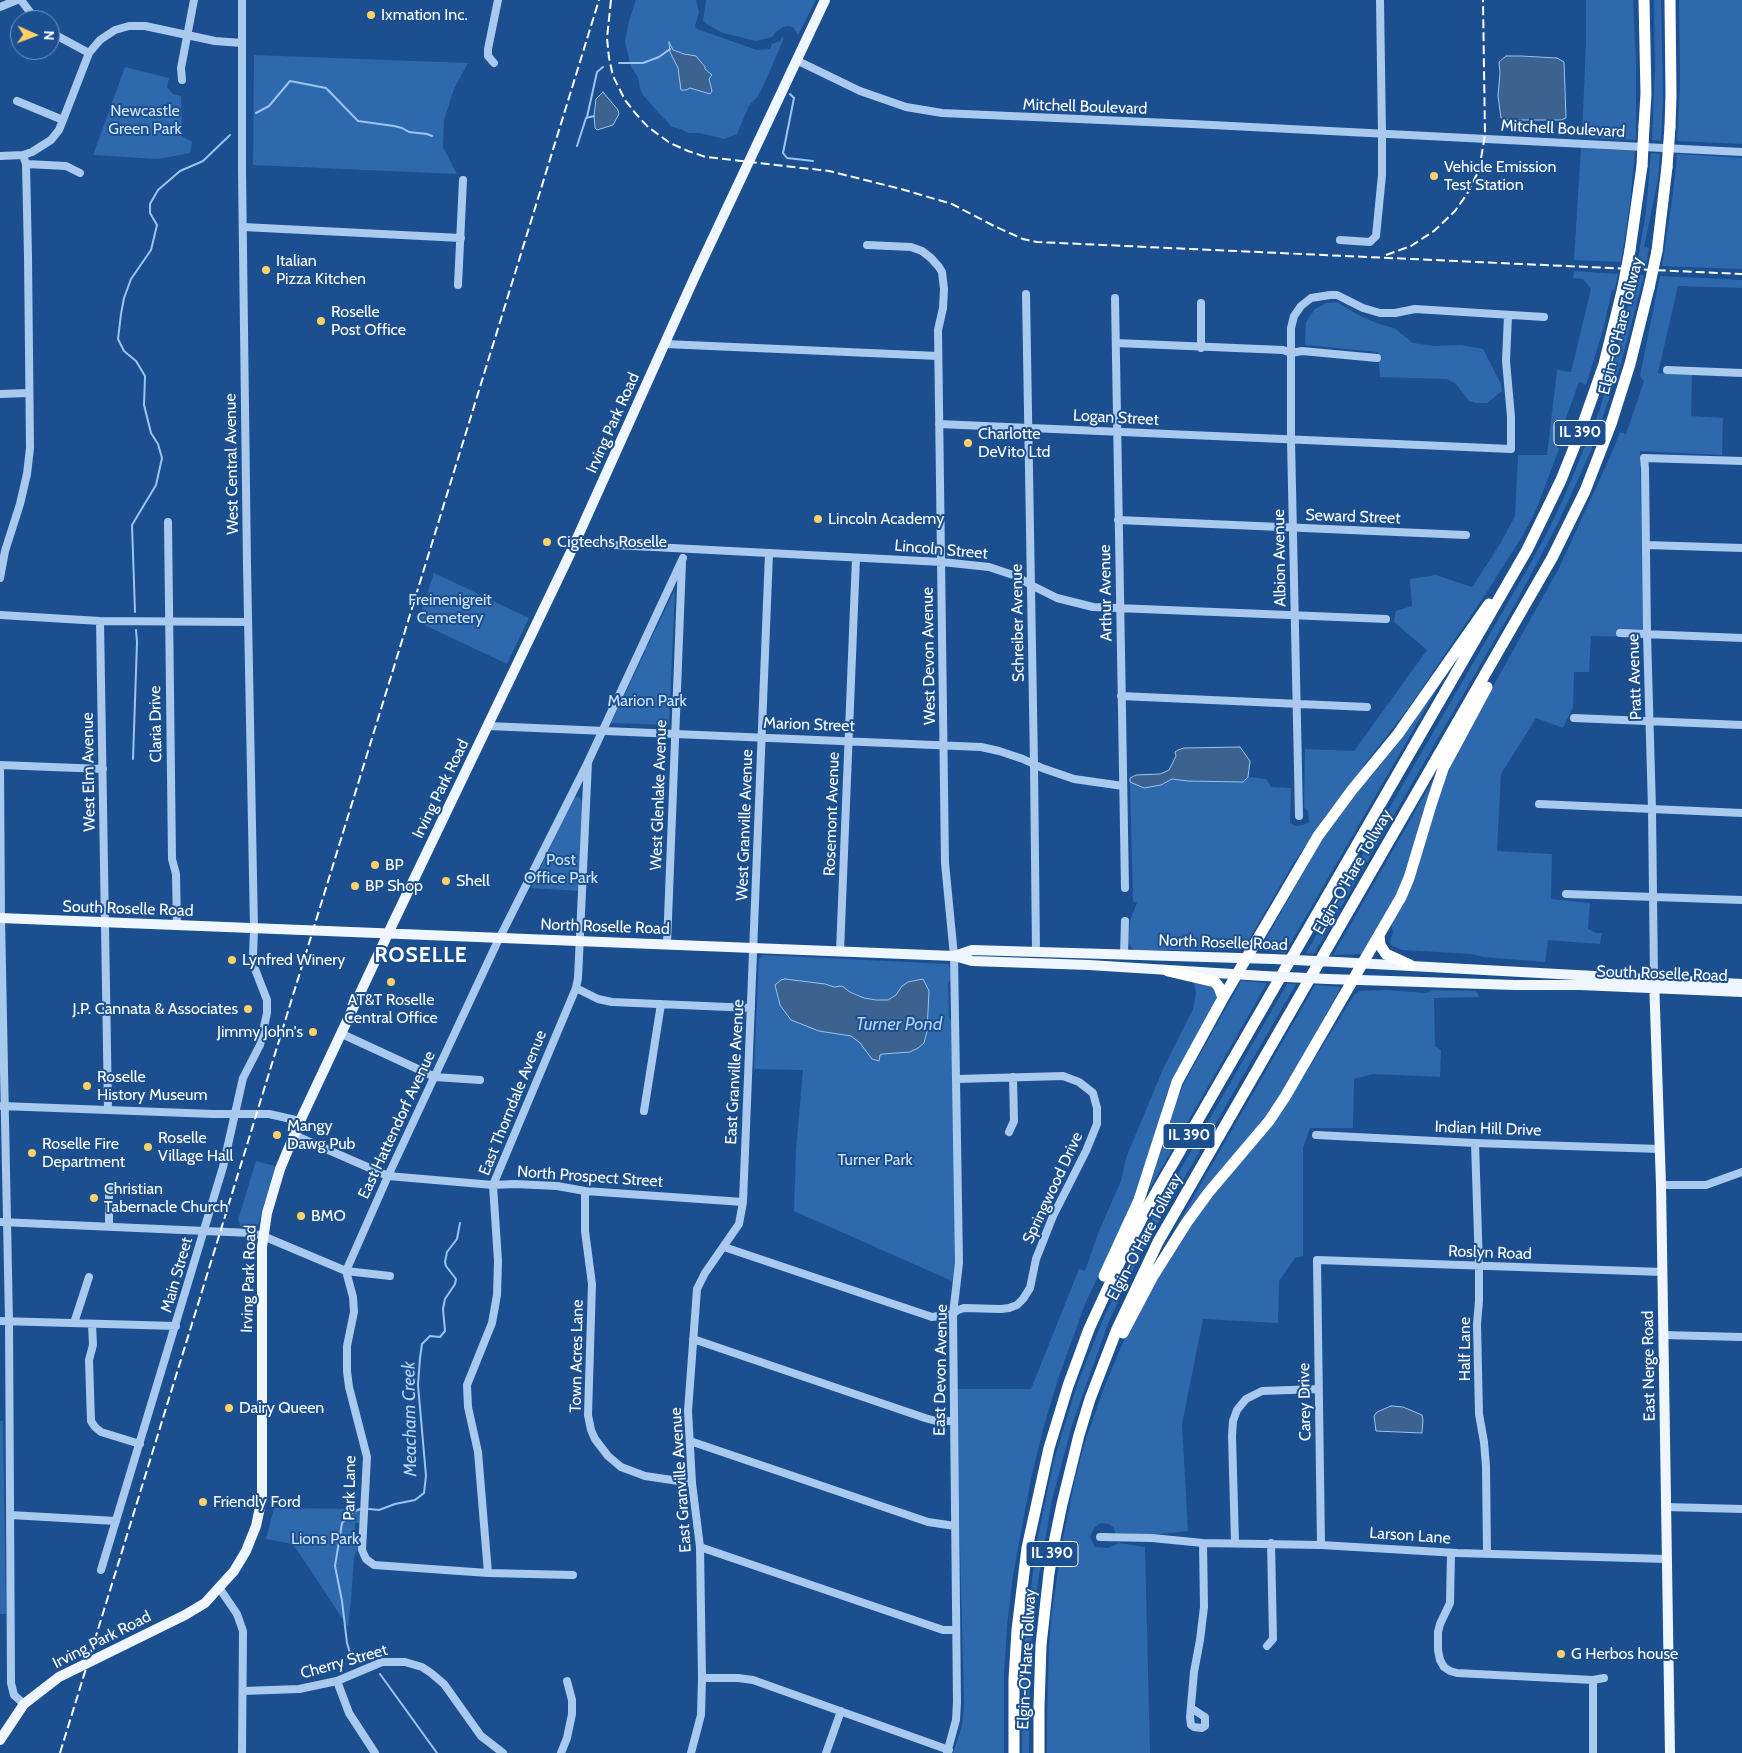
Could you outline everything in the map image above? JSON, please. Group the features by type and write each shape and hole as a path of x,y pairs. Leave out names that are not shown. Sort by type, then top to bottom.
{"highway":[{"path":"1639,0 1645,38"},
{"name":"Elgin-O'Hare Tollway","path":"1014,1753 1016,1630 1027,1548 1049,1448 1068,1386 1089,1328 1150,1203 1515,572 1544,518 1580,435 1604,364 1624,287 1630,250 1642,166 1644,126 1644,0"},
{"name":"Elgin-O'Hare Tollway","path":"1039,1753 1041,1645 1052,1556 1070,1466 1104,1361 1132,1295 1158,1242 1552,558 1596,464 1614,415 1630,364 1657,251 1667,167 1672,95 1670,0"},
{"path":"1089,1328 1092,1305 1139,1200 1177,1082 1223,998 1318,836 1352,790 1398,734 1488,606 1515,572"},
{"path":"1104,1361 1120,1338 1169,1250 1209,1192 1269,1120 1285,1097 1402,897 1443,770 1500,662 1504,642"},
{"path":"1379,935 1380,945 1386,954 1410,966"},
{"path":"1168,971 1215,982 1220,987 1223,998"}],"main road":[{"name":"Irving Park Road","path":"0,1740 24,1704 59,1676 185,1615 205,1603 220,1589 246,1551 256,1526 262,1498 263,1236 274,1188 300,1121 576,543 665,344 825,0"},
{"name":"South Roselle Road","path":"0,918 254,928"},
{"name":"North Roselle Road","path":"254,928 954,956 972,961 1089,965 1328,979 1580,981"},
{"name":"North Roselle Road","path":"954,956 972,950 1273,959 1410,966 1580,981"},
{"name":"South Roselle Road","path":"1580,981 1654,984 1742,984"},
{"name":"South Roselle Road","path":"1654,984 1742,992"},
{"name":"East Nerge Road","path":"1654,984 1661,1184 1670,1753"}],"street":[{"path":"0,7 16,0"},
{"path":"182,80 181,68 194,0"},
{"name":"West Central Avenue","path":"242,0 248,622 254,928"},
{"path":"494,63 488,56 488,49 498,0"},
{"path":"1340,240 1370,242 1376,236 1382,176 1380,0"},
{"path":"24,160 51,140 58,130 90,53 105,36 114,30 124,27 145,26 215,41 242,43"},
{"path":"60,37 90,53"},
{"name":"Mitchell Boulevard","path":"796,60 860,91 906,107 935,113 1742,152"},
{"path":"17,101 63,120"},
{"path":"0,156 71,167 80,174"},
{"path":"0,578 27,474 30,448 24,160"},
{"path":"458,285 463,180"},
{"path":"243,227 461,238"},
{"name":"West Devon Avenue","path":"868,245 916,249 927,254 942,272 944,289 943,308 938,330 938,356 945,863 954,956"},
{"name":"Schreiber Avenue","path":"1026,294 1036,952"},
{"name":"Albion Avenue","path":"1299,816 1292,440 1292,322 1298,310 1304,304 1319,296 1330,294 1337,295 1363,308 1380,313 1395,313 1415,309 1508,314"},
{"name":"Arthur Avenue","path":"1115,298 1125,888"},
{"path":"1201,303 1201,348"},
{"path":"1508,314 1544,317"},
{"name":"Logan Street","path":"939,424 1511,449 1511,417 1506,361 1508,314"},
{"path":"1116,343 1283,350 1291,353 1302,351 1377,358"},
{"path":"665,344 938,356"},
{"path":"1667,370 1742,373"},
{"path":"0,394 29,393"},
{"name":"Pratt Avenue","path":"1654,984 1644,458 1742,461"},
{"name":"Seward Street","path":"1118,520 1466,535"},
{"name":"Claria Drive","path":"168,522 172,859 176,874 177,926"},
{"name":"Lincoln Street","path":"576,543 942,562 989,567 1016,576 1057,598 1093,607 1386,619"},
{"path":"1646,545 1742,548"},
{"name":"West Glenlake Avenue","path":"667,944 683,548"},
{"name":"West Granville Avenue","path":"754,948 769,553"},
{"name":"East Hattendorf Avenue","path":"346,1271 499,938 588,762 682,558"},
{"name":"Rosemont Avenue","path":"840,951 856,558"},
{"path":"0,615 100,621 248,622"},
{"name":"West Elm Avenue","path":"100,621 108,1110"},
{"path":"1620,632 1742,638"},
{"path":"1121,696 1367,708"},
{"path":"1574,718 1742,724"},
{"name":"Marion Street","path":"488,726 944,744 990,749 1023,759 1074,779 1122,786"},
{"name":"East Thorndale Avenue","path":"488,1572 478,1452 466,1393 469,1377 492,1323 497,1295 498,1261 493,1185 576,988 578,978 588,762"},
{"path":"24,1704 14,1695 11,1683 9,1321 4,1222 2,1106 0,765 103,769"},
{"path":"1539,804 1742,813"},
{"path":"1566,894 1742,900"},
{"path":"1124,955 1125,922"},
{"name":"Main Street","path":"101,1570 223,1167 243,1078 260,1045 267,1013 267,1000 254,968 254,928"},
{"name":"East Granville Avenue","path":"691,1753 700,1715 702,1678 700,1547 692,1483 688,1411 693,1339 697,1289 705,1273 739,1224 743,1202 754,948"},
{"name":"East Devon Avenue","path":"948,1752 956,1720 957,1702 952,1314 959,1263 954,956"},
{"path":"576,988 605,1001 751,1008"},
{"path":"644,1111 661,1004"},
{"path":"342,1034 434,1077 480,1080"},
{"name":"Springwood Drive","path":"724,1247 932,1317 952,1314 964,1308 1009,1308 1017,1304 1030,1288 1036,1259 1053,1216 1086,1152 1097,1124 1097,1108 1093,1094 1079,1082 1063,1076 956,1079"},
{"path":"1009,1132 1014,1121 1013,1077"},
{"path":"2,1106 268,1114 300,1121"},
{"name":"North Prospect Street","path":"294,1135 388,1176 493,1185 557,1186 585,1191 743,1202"},
{"name":"Indian Hill Drive","path":"1316,1135 1475,1143 1660,1149"},
{"name":"Half Lane","path":"1475,1143 1479,1266 1477,1324 1479,1414 1486,1466 1487,1554"},
{"path":"1661,1184 1706,1185 1742,1172"},
{"path":"109,1186 109,1226"},
{"name":"Town Acres Lane","path":"585,1191 585,1231 592,1284 588,1415 591,1430 595,1439 608,1456 621,1467 645,1476 692,1483"},
{"path":"4,1222 250,1232 346,1271 390,1276"},
{"name":"Roslyn Road","path":"1317,1260 1662,1272"},
{"name":"Carey Drive","path":"1317,1260 1321,1545"},
{"name":"Park Lane","path":"346,1271 353,1297 354,1312 347,1346 347,1372 367,1457 362,1550 366,1559 374,1565 573,1575"},
{"path":"74,1323 89,1277"},
{"path":"0,1321 176,1326"},
{"path":"92,1324 92,1345 89,1360 92,1421 101,1432 140,1444"},
{"path":"1663,1336 1742,1337"},
{"path":"693,1339 925,1418 936,1421 954,1421"},
{"path":"1234,1542 1232,1436 1233,1421 1237,1410 1246,1399 1262,1391 1318,1389"},
{"path":"690,1441 928,1522 955,1526"},
{"path":"1666,1507 1742,1509"},
{"path":"10,1515 116,1521"},
{"name":"Larson Lane","path":"1100,1537 1152,1538 1203,1543 1234,1542 1321,1545 1451,1553 1667,1559"},
{"path":"1191,1708 1194,1672 1204,1607 1203,1543"},
{"path":"1267,1646 1273,1639 1271,1543"},
{"path":"700,1547 943,1630 956,1630"},
{"path":"1451,1553 1450,1603 1438,1632 1438,1650 1444,1667 1457,1673 1593,1680 1604,1678"},
{"path":"220,1589 237,1614 243,1631 242,1753"},
{"name":"Cherry Street","path":"243,1692 299,1689 337,1681 382,1662 398,1661 415,1664 431,1673 444,1684 481,1736 503,1753"},
{"path":"702,1678 753,1680 948,1752"},
{"path":"1593,1680 1593,1753"},
{"path":"337,1681 349,1713 375,1753"},
{"path":"561,1753 567,1738 572,1714 572,1700 567,1681"},
{"path":"826,1753 841,1711"}],"green space":[{"path":"636,0 696,0 699,12 695,26 697,29 757,50 770,49 772,44 780,41 782,37 784,38 765,82 758,96 748,108 737,134 724,139 700,133 688,133 672,127 643,95 638,77 631,67 625,42"},
{"path":"706,0 816,0 798,35 793,27 789,26 783,27 772,37 756,41 723,33 703,21"},
{"path":"1586,0 1633,0 1636,61 1636,140 1590,138 1582,134"},
{"path":"1654,0 1661,0 1663,98 1661,141 1652,140 1655,69"},
{"path":"1679,0 1742,0 1742,144 1677,141 1680,82"},
{"path":"254,55 468,63 454,89 444,120 443,147 457,174 253,165"},
{"name":"Newcastle Green Park","path":"125,67 169,78 167,87 173,94 181,96 182,136 192,142 190,153 158,159 93,155"},
{"path":"1581,148 1635,151 1630,203 1621,262 1574,260"},
{"path":"1651,153 1660,154 1658,180 1644,247 1649,248 1646,264 1637,264 1646,212"},
{"path":"1677,154 1742,158 1742,269 1662,266"},
{"path":"1574,271 1618,274 1615,290 1612,290 1603,330 1586,385 1579,382 1556,445 1559,449 1536,510 1523,535 1487,592 1407,710 1363,766 1365,768 1359,777 1328,812 1293,864 1248,941 1238,948 1228,950 1134,950 1128,943 1130,920 1137,903 1133,901 1130,782 1144,788 1161,785 1172,779 1243,782 1248,777 1266,779 1271,787 1291,788 1290,823 1296,826 1309,822 1308,811 1304,807 1305,749 1354,751 1427,650 1394,622 1396,611 1412,606 1410,579 1436,575 1472,587 1500,544 1515,516 1518,455 1547,455 1557,370 1571,372 1591,289 1583,279 1573,278"},
{"path":"1635,275 1644,275 1620,367 1590,453 1558,523 1517,601 1314,954 1306,953 1547,533 1565,495 1599,412 1622,331"},
{"path":"1660,276 1742,280 1742,288 1678,286 1658,373 1692,375 1691,416 1723,418 1722,455 1640,451 1643,637 1591,636 1589,672 1574,672 1573,707 1563,728 1536,718 1501,774 1497,851 1552,854 1551,899 1590,903 1588,929 1596,933 1602,933 1600,944 1548,940 1545,962 1483,957 1472,954 1402,950 1391,945 1390,941 1393,932 1391,924 1413,882 1446,777 1472,724 1559,568 1620,432 1626,434 1644,381 1640,376"},
{"path":"1337,302 1360,316 1394,328 1413,343 1434,346 1461,345 1483,349 1501,384 1502,391 1487,403 1476,403 1469,401 1456,384 1447,379 1380,377 1378,352 1305,345 1306,322 1315,309 1326,303"},
{"name":"Freinenigreit Cemetery","path":"434,573 529,618 507,664 418,622"},
{"name":"Marion Park","path":"675,589 669,725 611,723 645,652 645,648"},
{"path":"1445,675 1285,953 1262,950 1262,946 1329,827"},
{"path":"1433,780 1435,780 1400,888 1362,954 1333,955"},
{"name":"Post Office Park","path":"579,797 583,802 579,891 531,888 572,800"},
{"name":"Turner Park","path":"763,955 948,964 951,970 951,978 948,984 949,1017 952,1023 956,1246 955,1271 952,1281 794,1211 796,1150 803,1070 754,1069 759,959"},
{"path":"1241,981 1267,983 1149,1190 1173,1111 1184,1083"},
{"path":"1194,982 1213,987 1217,993 1216,998 1173,1077 1135,1199 1085,1304 1058,1379 1043,1429 1031,1479 1013,1575 1004,1675 1004,1753 953,1753 962,1726 964,1703 956,1389 1031,1389 1079,1269 1085,1271 1099,1231 1121,1181 1126,1158 1163,1069 1193,1009 1196,993"},
{"path":"1287,984 1296,984 1141,1253 1109,1321 1072,1425 1052,1500 1038,1581 1030,1656 1029,1753 1022,1753 1023,1655 1037,1541 1054,1460 1077,1385 1103,1319 1152,1219"},
{"path":"1315,985 1340,987 1282,1094 1163,1250"},
{"path":"1387,990 1426,993 1433,990 1476,991 1479,997 1434,998 1435,1046 1441,1050 1440,1077 1373,1074 1354,1079 1353,1128 1310,1128 1303,1148 1303,1256 1295,1258 1279,1281 1278,1323 1203,1319 1182,1424 1188,1531 1151,1535 1115,1533 1114,1528 1109,1524 1101,1523 1094,1528 1090,1537 1095,1547 1108,1548 1119,1543 1145,1547 1150,1753 1047,1753 1049,1645 1062,1543 1075,1479 1085,1442 1105,1385 1125,1338 1148,1294 1195,1219 1288,1102 1354,995 1359,991"},
{"path":"256,1161 275,1166 257,1228 241,1227 238,1220"},
{"path":"0,1421 3,1421 6,1614 0,1614"},
{"name":"Lions Park","path":"274,1508 364,1509 363,1523 355,1523 354,1545 359,1546 354,1557 348,1627 295,1547 288,1543 266,1539"}],"water":[{"path":"669,42 673,50 696,56 712,75 709,79 712,91 710,94 690,88 681,90 678,68 670,52"},
{"path":"1506,56 1557,58 1564,62 1566,118 1561,120 1508,120 1501,118 1498,96 1499,62"},
{"path":"603,92 618,110 619,114 613,125 597,130 595,128 594,116 596,99"},
{"path":"1240,747 1250,761 1248,777 1243,782 1172,779 1161,785 1144,788 1130,782 1130,778 1136,775 1160,774 1169,770 1176,756 1175,752 1184,748"},
{"name":"Turner Pond","path":"785,979 825,984 834,987 842,986 864,998 888,1000 896,995 902,986 908,982 923,979 929,991 927,1031 924,1043 910,1052 883,1054 880,1055 879,1061 872,1059 860,1043 851,1036 819,1031 791,1020 780,1005 775,985"},
{"path":"1391,1406 1403,1407 1422,1415 1422,1433 1376,1431 1374,1416 1377,1412"}],"waterway":[{"path":"619,63 643,63 659,57 670,49"},
{"path":"587,117 597,72 603,67"},
{"path":"256,113 269,106 290,81 326,88 358,121 394,126 409,132 432,136"},
{"path":"790,94 794,98 783,153 787,158 813,161"},
{"path":"577,146 586,118 594,116"},
{"path":"135,612 132,525 156,485 162,458 158,444 151,433 144,405 145,376 136,361 124,351 118,339 124,298 131,279 151,250 157,225 150,213 150,204 158,190 180,171 203,161 230,135"},
{"path":"133,759 136,630"},
{"name":"Meacham Creek","path":"369,1509 379,1510 415,1500 424,1493 426,1476 418,1385 420,1358 422,1344 430,1336 440,1337 445,1331 443,1309 445,1299 455,1284 456,1279 445,1262 447,1252 457,1239 460,1223"},
{"name":"Meacham Creek","path":"352,1660 347,1643 342,1601 335,1566 342,1523 353,1512 360,1509"},
{"name":"Meacham Creek","path":"380,1674 437,1753"}],"railway":[{"path":"60,1753 599,0"},
{"path":"611,0 607,38 613,76 625,100 636,114 648,127 670,143 706,157 829,171 901,189 952,204 1023,239 1037,242 1742,274"},
{"path":"1386,255 1411,246 1434,231 1455,211 1467,194 1479,170 1485,135 1483,0"}],"place":[{"name":"Ixmation Inc.","path":"371,15"},
{"name":"Vehicle Emission Test Station","path":"1434,176"},
{"name":"Italian Pizza Kitchen","path":"266,270"},
{"name":"Roselle Post Office","path":"321,321"},
{"name":"Charlotte DeVito Ltd","path":"968,443"},
{"name":"Lincoln Academy","path":"818,519"},
{"name":"Cigtechs Roselle","path":"547,542"},
{"name":"BP","path":"375,865"},
{"name":"Shell","path":"446,881"},
{"name":"BP Shop","path":"355,886"},
{"name":"Lynfred Winery","path":"232,960"},
{"name":"AT&T Roselle Central Office","path":"391,982"},
{"name":"J.P. Cannata & Associates","path":"248,1009"},
{"name":"Jimmy John's","path":"313,1032"},
{"name":"Roselle History Museum","path":"87,1086"},
{"name":"Mangy Dawg Pub","path":"277,1135"},
{"name":"Roselle Village Hall","path":"148,1147"},
{"name":"Roselle Fire Department","path":"32,1153"},
{"name":"Christian Tabernacle Church","path":"94,1198"},
{"name":"BMO","path":"301,1216"},
{"name":"Dairy Queen","path":"229,1408"},
{"name":"Friendly Ford","path":"203,1502"},
{"name":"G Herbos house","path":"1561,1654"}],"district":[{"name":"ROSELLE","path":"421,956"}]}
